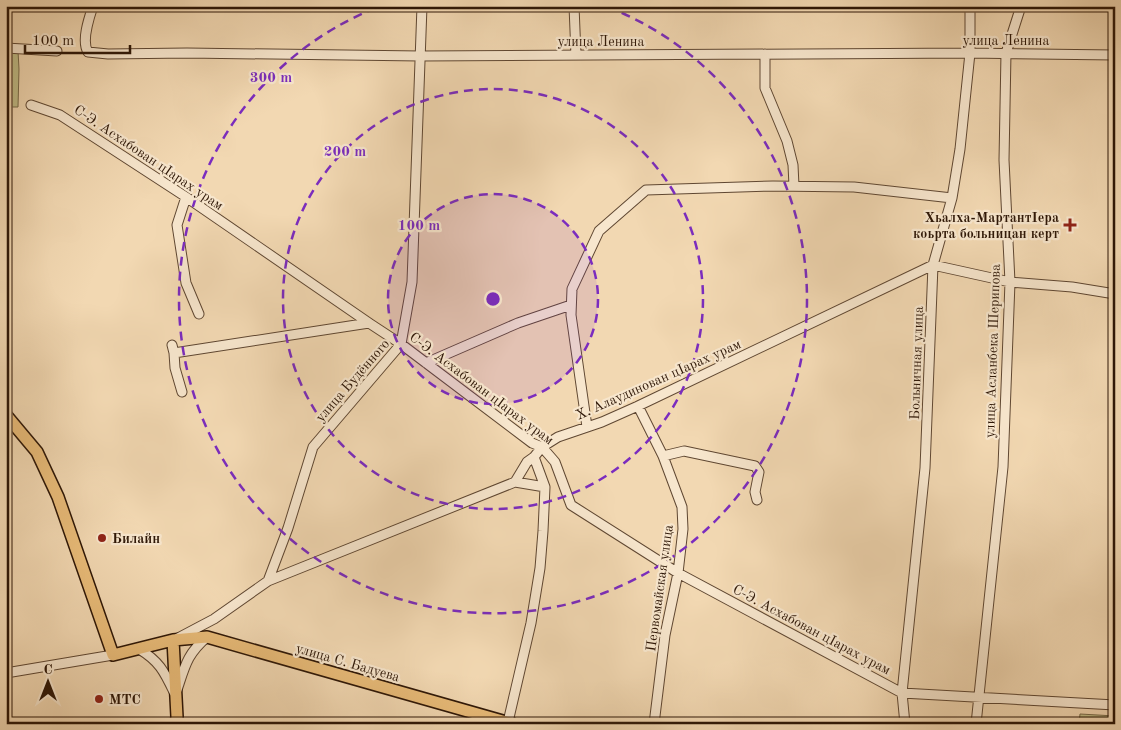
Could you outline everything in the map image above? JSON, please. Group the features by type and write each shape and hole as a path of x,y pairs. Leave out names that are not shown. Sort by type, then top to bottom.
{"main road":[{"path":"6,415 37,452 58,497 114,655"},
{"name":"улица С. Бадуева","path":"114,655 173,640 206,637 482,720 511,723"},
{"path":"173,640 176,724"}],"street":[{"name":"улица Ленина","path":"93,6 87,26 85,48 88,52 108,54 197,53 420,56 1006,53 1115,55"},
{"name":"улица Будённого","path":"268,581 288,528 313,447 402,344 412,282 422,6"},
{"path":"574,6 576,55"},
{"name":"Больничная улица","path":"905,724 902,693 925,468 933,265 952,198 960,149 970,53 970,6"},
{"name":"улица Асланбека Шерипова","path":"976,724 1002,467 1010,282 1004,160 1006,53 1021,6"},
{"path":"6,48 57,51"},
{"path":"765,54 765,88 786,141 793,165 794,186"},
{"name":"С-Э. Асхабован цIарах урам","path":"31,105 60,115 186,197 368,323 402,344 532,443 542,448 555,462 571,505 678,573 902,693 1115,705"},
{"path":"587,427 570,315 572,289 599,231 646,190 773,186 854,187 952,198"},
{"path":"186,197 177,225 186,283 198,314"},
{"path":"933,265 1010,282 1072,287 1115,294"},
{"name":"Х. Алаудинован цIарах урам","path":"515,482 527,462 558,437 602,422 638,406 933,265"},
{"path":"426,363 518,323 571,306"},
{"path":"182,392 175,368 173,349 368,323"},
{"name":"Первомайская улица","path":"638,406 663,456 682,507 683,529 678,573 665,635 654,724"},
{"path":"663,456 684,451 755,466 759,472 755,492 757,500"},
{"path":"511,723 540,568 545,487 534,457"},
{"path":"173,640 214,619 268,581 515,482 545,487"},
{"path":"176,695 189,658 206,637"},
{"path":"139,649 156,661 176,695"},
{"path":"6,673 114,655"}],"shaded area":[{"path":"6,50 18,51 18,107 6,107"},
{"path":"1080,714 1115,716 1115,724 1079,724"}],"place":[{"name":"Хьалха-МартантIера коьрта больницан керт","path":"1070,225"},
{"name":"Билайн","path":"102,538"},
{"name":"МТС","path":"99,699"}]}
